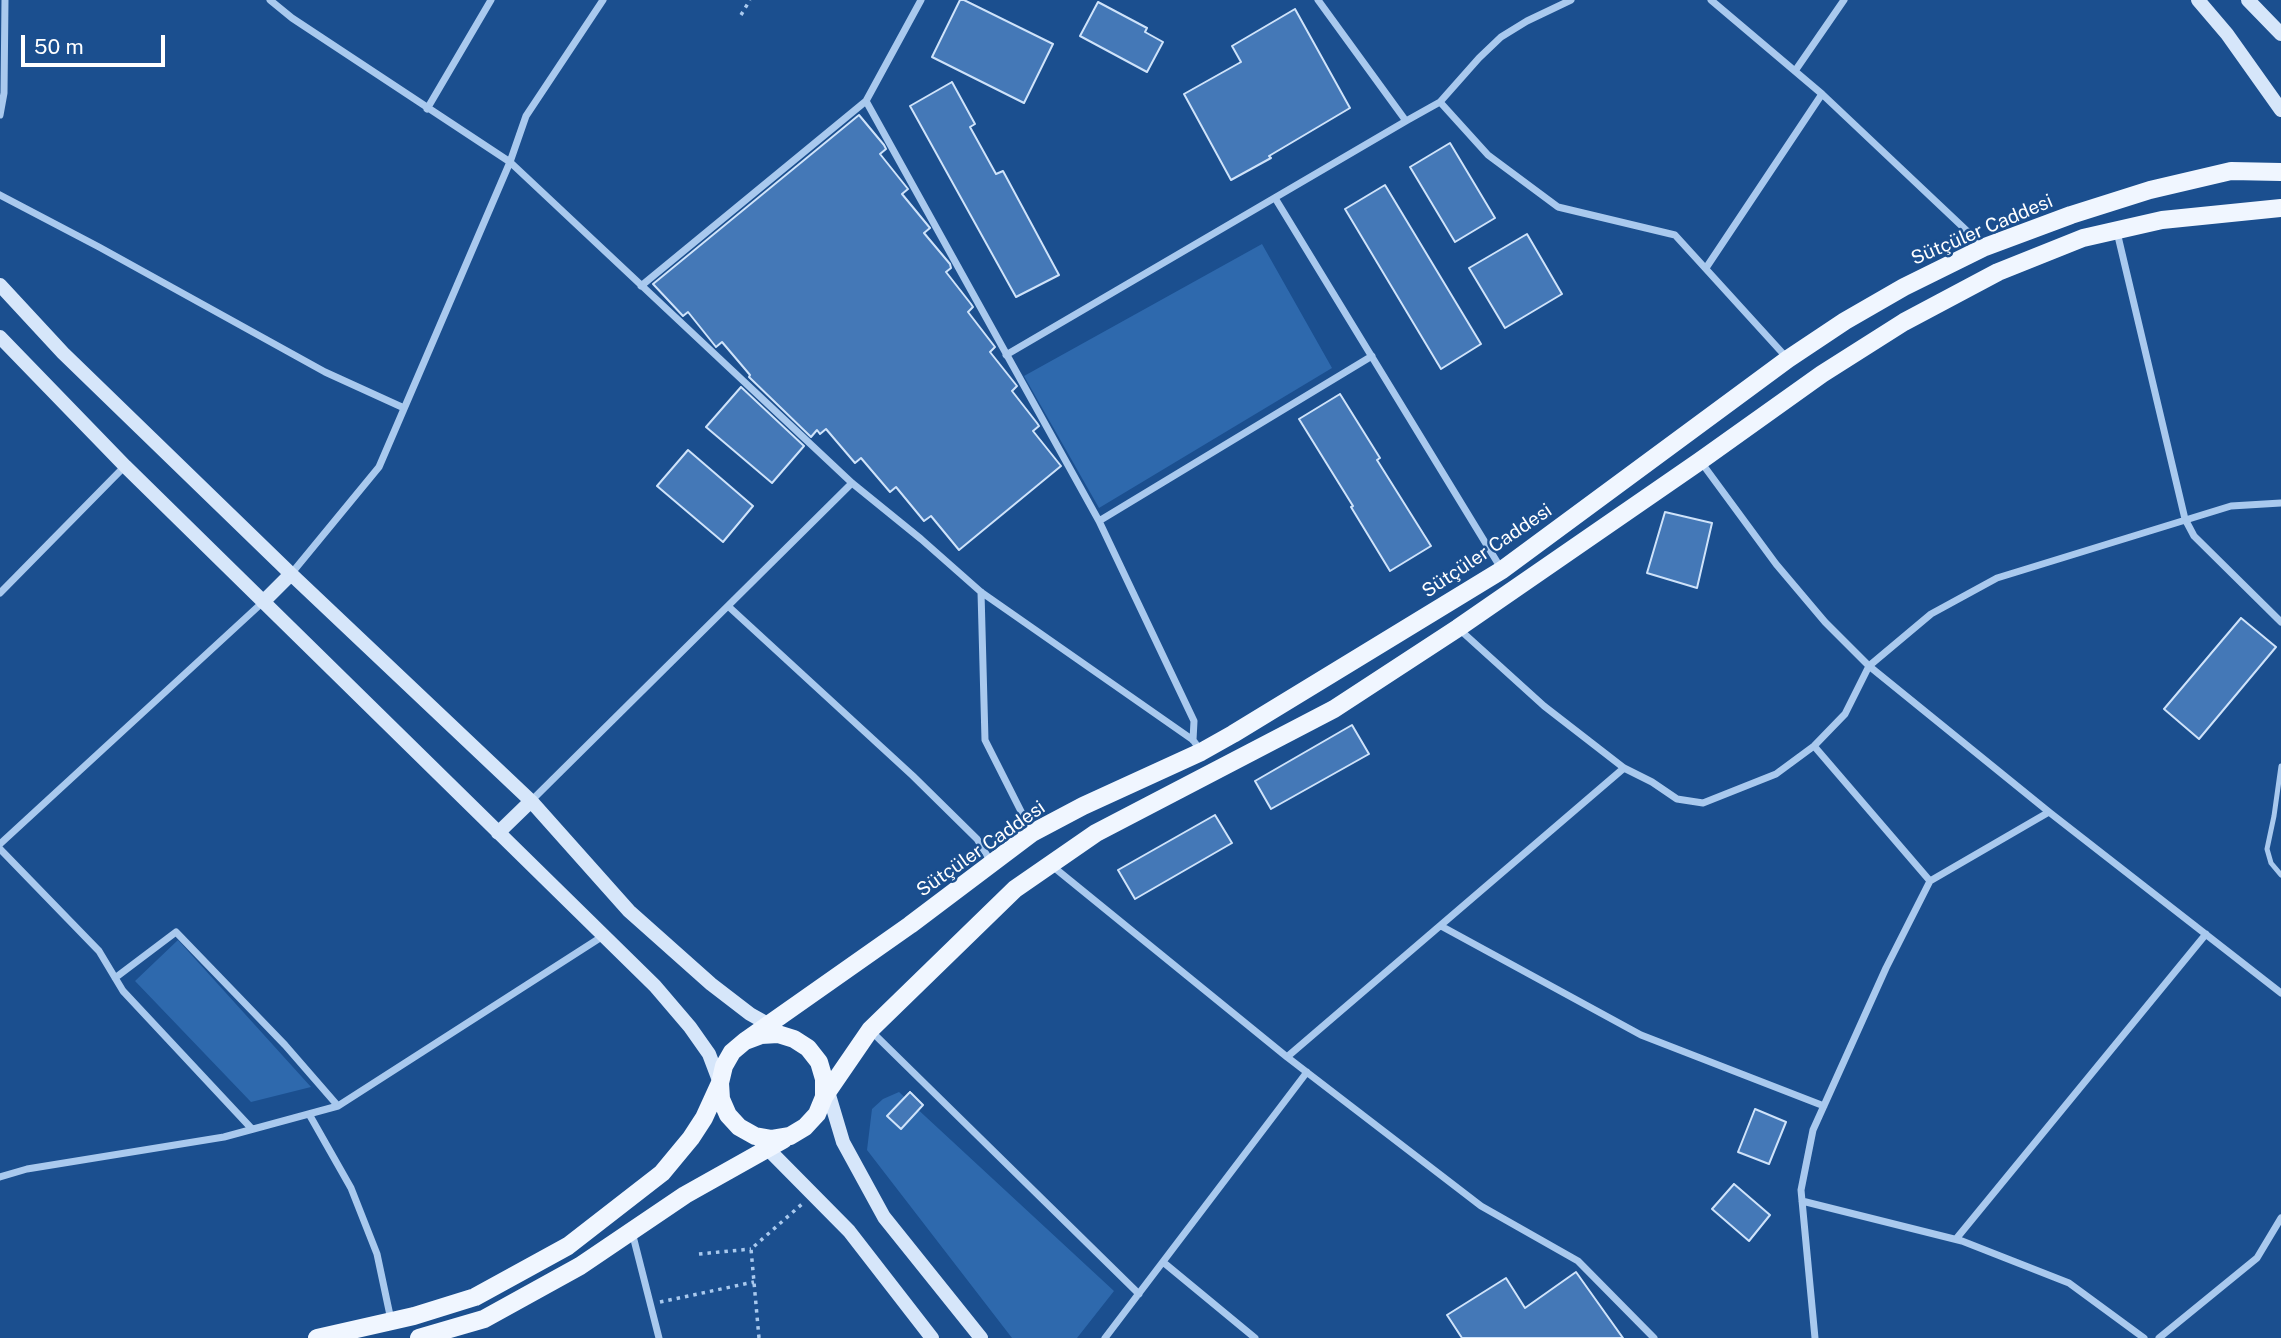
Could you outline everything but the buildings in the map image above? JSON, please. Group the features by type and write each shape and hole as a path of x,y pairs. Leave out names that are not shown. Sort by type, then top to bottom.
{"main road":[{"name":"Sütçüler Caddesi","path":"746,1041 910,925 1032,834 1317,685 1502,570 1788,359 1845,321 1904,287 1985,247 2071,215 2150,190 2231,171 2281,172"},
{"path":"419,1338 484,1318 580,1266 761,1142 790,1136 806,1127 817,1114 825,1089 870,1030 1015,889 1096,833 1334,709 1458,628 1822,374 1904,322 1998,272 2082,238 2162,220 2281,208"},
{"path":"317,1338 392,1321 475,1297 568,1246 662,1173 704,1118 720,1083 724,1066 733,1052 746,1041 761,1035 778,1034 794,1039 808,1048 819,1062 825,1089"},
{"path":"720,1083 721,1099 728,1115 739,1127 761,1142"}],"street":[{"path":"0,115 4,93 5,0"},
{"path":"427,109 491,0"},
{"path":"252,1129 123,991 99,951 0,846 291,574 379,467 510,162 527,116 603,0"},
{"path":"640,286 866,100 921,0"},
{"path":"1318,0 1406,121"},
{"path":"1006,355 1440,102 1501,37 1571,0"},
{"path":"1711,0 1822,94 1985,247"},
{"path":"1795,71 1844,0"},
{"path":"2198,0 2227,34 2281,110"},
{"path":"2249,0 2281,34"},
{"path":"274,1 292,19 510,162 852,483 981,592 1197,746"},
{"path":"1706,268 1822,94"},
{"path":"866,100 1099,521 1194,721 1197,746"},
{"path":"1440,102 1488,155 1558,207 1675,236 1788,359"},
{"path":"0,195 325,372 404,408"},
{"path":"1275,198 1502,570"},
{"path":"2117,230 2185,519 2194,536 2281,622"},
{"path":"0,285 62,353 531,802 629,911 710,984 750,1014 794,1039"},
{"path":"0,337 125,466 655,986 709,1054 720,1083"},
{"path":"1099,521 1371,356"},
{"path":"1700,461 1776,564 1825,622 1870,667 2049,812 2280,990"},
{"path":"0,593 125,466"},
{"path":"498,833 852,483"},
{"path":"1458,628 1544,706 1624,768 1677,799 1703,803 1776,774 1814,746 1845,714 1870,667 1931,614 1997,578 2231,506 2281,503"},
{"path":"981,592 985,740 1032,834"},
{"path":"727,606 913,776 977,839 991,863"},
{"path":"1814,746 1930,881"},
{"path":"1287,1057 1624,768"},
{"path":"1815,1338 1801,1190 1813,1130 1886,968 1930,881 2049,812"},
{"path":"1050,865 1287,1057 1481,1206 1578,1261 1654,1338"},
{"path":"1441,926 1641,1035 1824,1106"},
{"path":"115,978 176,932 285,1045 338,1106"},
{"path":"1956,1239 2206,934"},
{"path":"0,1177 27,1169 224,1137 338,1106 603,936"},
{"path":"870,1030 1139,1294"},
{"path":"1105,1338 1307,1072"},
{"path":"825,1089 843,1142 884,1217 981,1338"},
{"path":"309,1114 351,1188 377,1254 392,1321"},
{"path":"761,1142 849,1231 932,1338"},
{"path":"1802,1201 1956,1239 2069,1283 2144,1338"},
{"path":"2159,1338 2257,1258 2281,1218"},
{"path":"631,1231 659,1338"},
{"path":"1163,1262 1255,1338"}],"lane":[{"path":"2281,766 2267,849 2271,863 2281,875"}],"path":[{"path":"741,15 750,0"},
{"path":"699,1254 751,1248 814,1193"},
{"path":"751,1248 760,1338"},
{"path":"651,1304 754,1282"}],"shaded area":[{"path":"1262,244 1332,368 1099,508 1024,376"},
{"path":"178,940 311,1087 251,1102 135,981"},
{"path":"899,1092 1114,1291 1077,1338 1012,1338 867,1150 872,1109 883,1099"}]}
